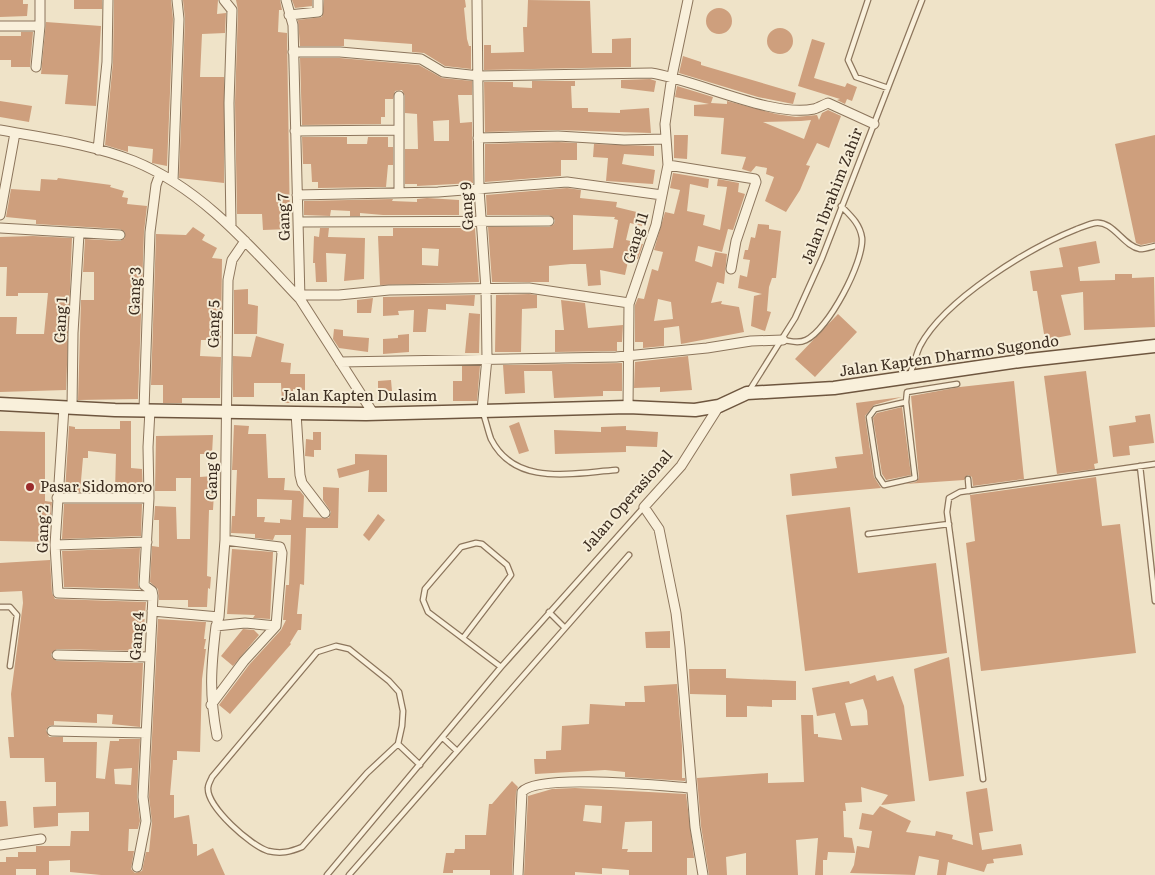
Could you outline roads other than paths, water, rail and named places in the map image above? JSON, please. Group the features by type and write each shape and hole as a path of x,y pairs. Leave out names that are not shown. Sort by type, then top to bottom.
{"main road":[{"name":"Jalan Kapten Dharmo Sugondo","path":"747,393 834,388 1020,360 1155,346"},
{"path":"718,406 747,393"},
{"name":"Jalan Kapten Dulasim","path":"0,404 147,410 296,413 373,413 628,406 695,410 718,406"}],"street":[{"path":"36,67 40,26 40,0"},
{"path":"98,150 107,62 108,0"},
{"path":"173,181 179,19 177,0"},
{"path":"224,0 232,10 229,103 231,226"},
{"name":"Gang 7","path":"286,0 293,25 300,297"},
{"path":"289,15 318,12 318,0"},
{"name":"Gang 9","path":"477,0 479,189 486,289 487,358 482,410"},
{"name":"Gang 11","path":"628,406 629,303 650,242 668,165 665,124 672,76 688,0"},
{"path":"0,26 40,26"},
{"path":"293,52 340,52 421,59 443,72 479,76 651,74 672,76 771,107 794,110 814,109 828,102 874,124"},
{"path":"399,96 399,193"},
{"path":"0,130 98,150 133,161 173,181 231,226 300,297 373,413"},
{"path":"295,131 399,130"},
{"path":"0,215 15,133"},
{"path":"478,138 558,136 624,140 666,139"},
{"path":"668,165 755,179 736,241 731,269"},
{"name":"Gang 3","path":"147,410 150,232 156,185 160,174"},
{"path":"297,194 399,193 567,182 662,195"},
{"path":"298,222 549,221"},
{"path":"0,228 120,235"},
{"name":"Gang 1","path":"68,407 79,234"},
{"name":"Gang 5","path":"226,412 228,280 232,260 245,241"},
{"path":"300,297 389,290 547,290 629,303"},
{"path":"340,362 628,355 707,348 751,341 783,340"},
{"name":"Jalan Operasional","path":"644,507 682,466 718,406"},
{"name":"Gang 2","path":"68,407 57,498 55,545 58,592 153,596"},
{"name":"Gang 4","path":"137,867 146,821 143,797 153,596 152,591 144,585 149,498 147,410"},
{"name":"Gang 6","path":"217,736 210,704 210,674 224,540 226,412"},
{"path":"296,413 302,483 325,513"},
{"path":"57,498 149,498"},
{"path":"644,507 659,529 676,613 695,827 703,875"},
{"path":"210,704 244,661 276,626 280,596 281,548 260,543 224,540"},
{"path":"55,545 147,542"},
{"path":"152,611 217,621 276,626"},
{"path":"57,654 149,657"},
{"path":"52,731 146,733"},
{"path":"518,875 522,792 527,787 562,781 691,788"},
{"path":"0,844 41,839"}],"lane":[{"path":"868,0 850,52 849,65 856,77 888,88"},
{"name":"Jalan Ibrahim Zahir","path":"747,393 783,340 822,258 922,0"},
{"path":"783,340 798,342 812,336 828,321 850,280 862,239 855,220 841,206"},
{"path":"909,378 921,345 942,318 977,287 1015,261 1058,237 1095,223 1104,223 1130,244 1141,249 1155,246"},
{"path":"906,402 875,409 869,418 878,476 884,485 915,478 906,402 908,390 957,386 956,370"},
{"path":"482,410 491,438 498,448 505,457 525,471 549,474 616,470"},
{"path":"983,779 947,512 949,498 953,495 969,491 1155,464"},
{"path":"1140,466 1155,601"},
{"path":"968,479 969,491"},
{"name":"Jalan Operasional","path":"327,875 501,667 644,507"},
{"path":"868,534 949,524"},
{"path":"463,638 510,575 507,565 482,544 461,547 423,594 425,608 428,612 501,667"},
{"path":"349,875 564,627 629,555"},
{"path":"0,607 10,607 17,615 10,666"},
{"path":"549,612 564,627"},
{"path":"341,646 349,649 389,681 399,692 403,711 398,744 367,773 302,847 287,853 268,851 249,842 210,798 208,787 212,777 317,652 328,648 341,646"},
{"path":"443,738 457,752"},
{"path":"398,744 420,765"}],"place":[{"name":"Pasar Sidomoro","path":"30,487"}]}
